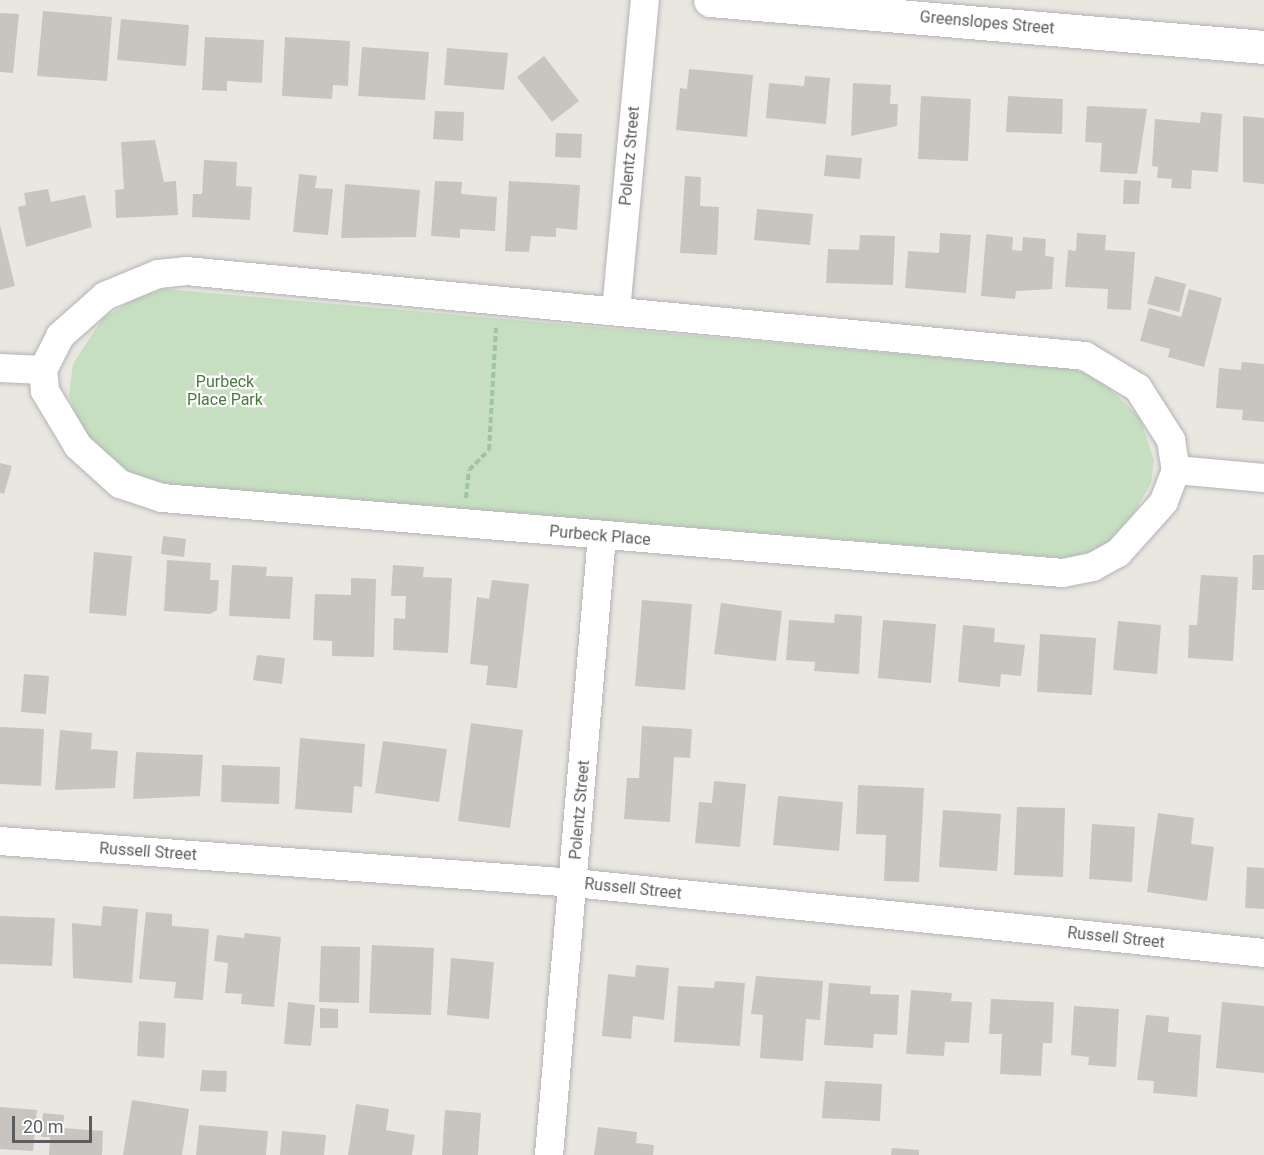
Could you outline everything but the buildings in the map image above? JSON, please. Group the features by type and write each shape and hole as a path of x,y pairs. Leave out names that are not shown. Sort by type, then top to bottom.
{"street":[{"name":"Polentz Street","path":"616,311 645,0"},
{"name":"Greenslopes Street","path":"710,0 1264,46"},
{"path":"0,368 43,370 49,351 82,313 105,296 158,274 186,271 1084,356 1138,388 1171,440 1176,470 1264,478"},
{"name":"Purbeck Place","path":"43,370 49,399 78,446 120,484 141,493 463,524 1063,573 1094,567 1118,553 1164,502 1176,470"},
{"name":"Polentz Street","path":"549,1155 602,536"},
{"name":"Russell Street","path":"0,841 573,883 1264,953"}],"path":[{"path":"463,524 469,470 489,450 498,300"}],"green space":[{"name":"Purbeck Place Park","path":"165,289 1071,369 1100,379 1140,418 1154,460 1151,483 1123,532 1097,550 1066,558 153,483 122,471 99,452 80,426 69,396 73,364 102,319 138,297"}]}
